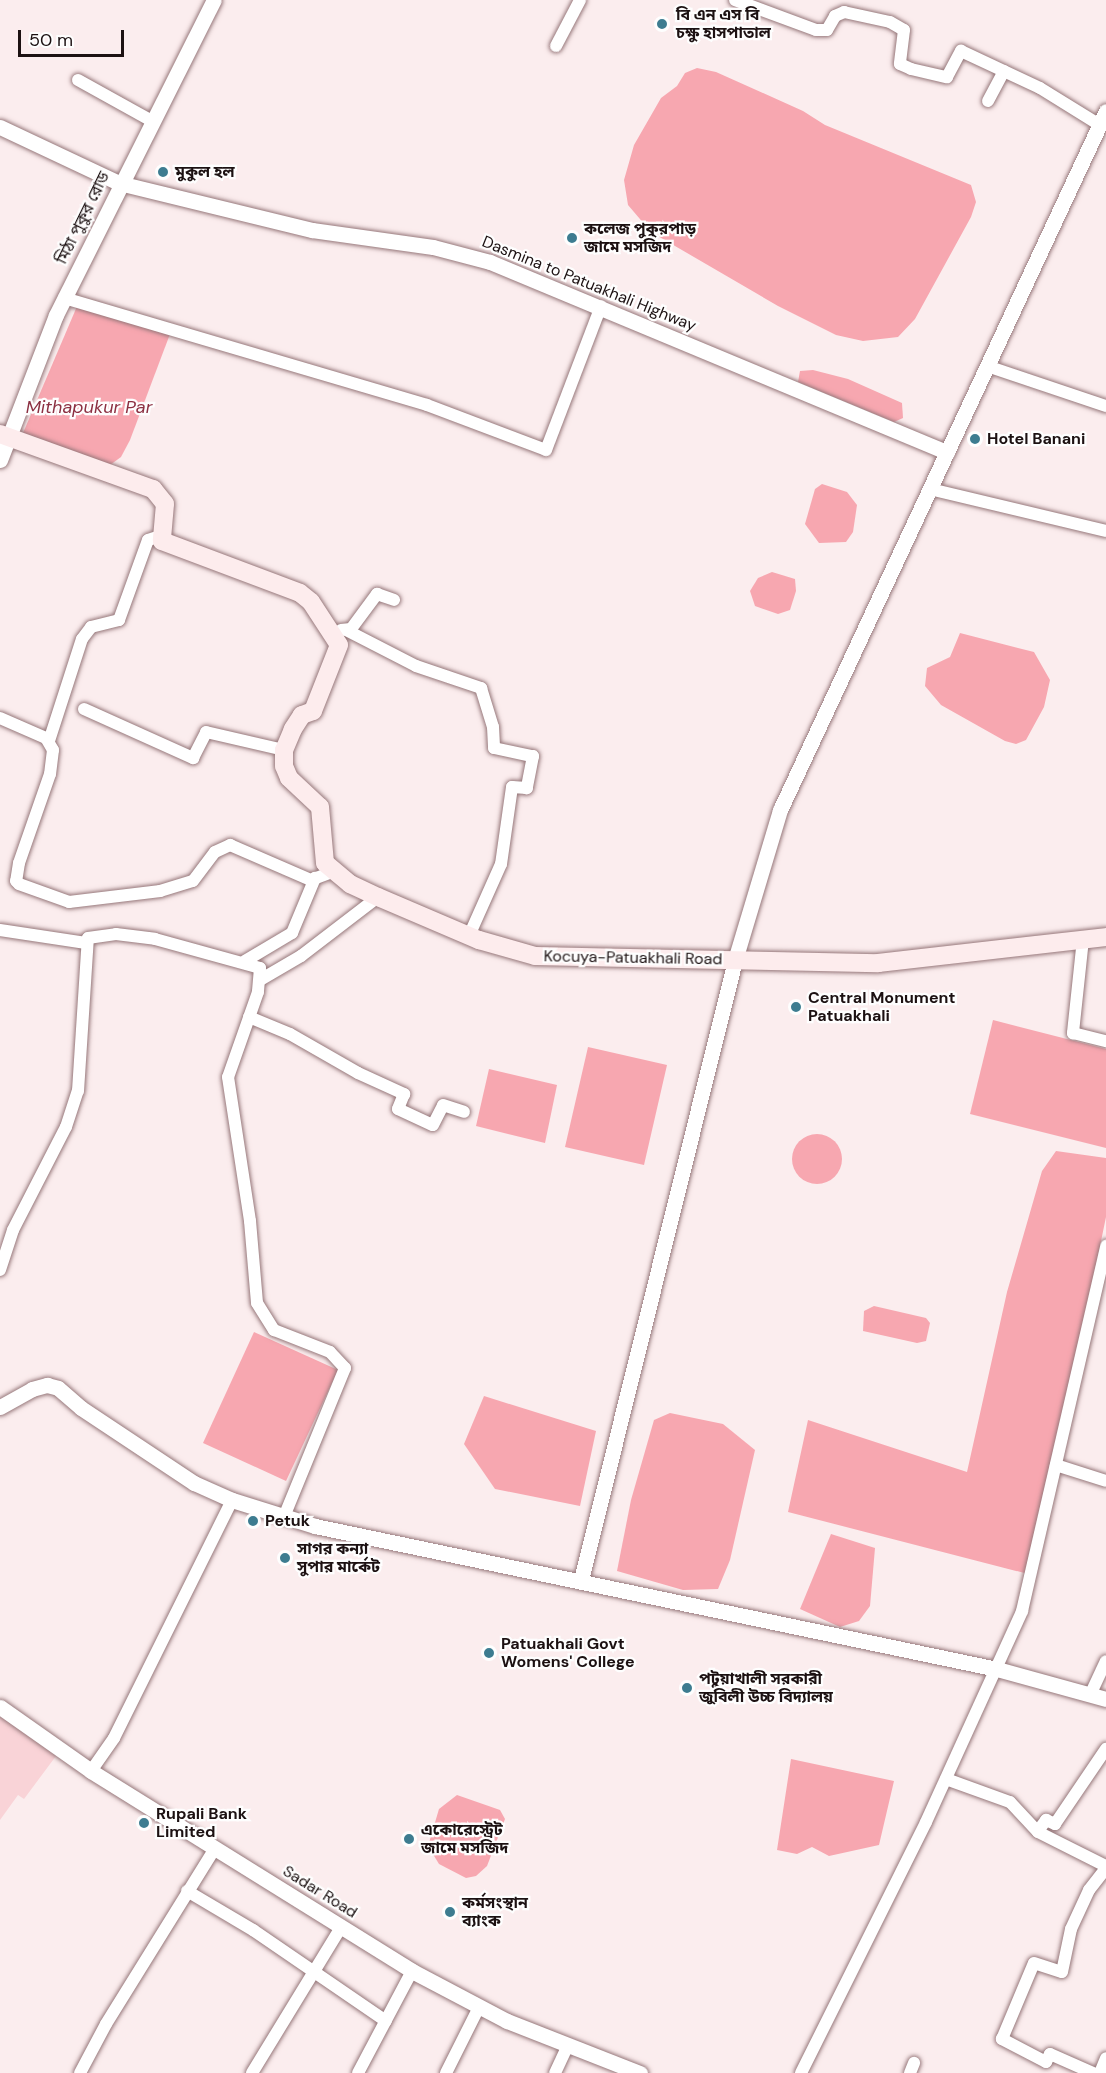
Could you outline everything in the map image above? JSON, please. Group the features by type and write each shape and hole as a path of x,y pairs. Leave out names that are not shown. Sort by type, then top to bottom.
{"main road":[{"path":"4,436 153,489 165,504 160,536 162,541 300,593 330,628 339,645 313,711 303,715 284,750 285,772 320,807 325,863 323,875"},
{"name":"Kocuya-Patuakhali Road","path":"323,875 469,936 535,956 878,963 1106,937"}],"street":[{"name":"মিঠা পুকুর রোড","path":"0,460 4,436 64,298 119,183 214,0"},
{"path":"555,46 580,0"},
{"path":"581,1580 735,960 780,810 1103,118 961,51 947,77 931,75 900,64 904,30 890,22 844,12 835,16 827,30 816,30 735,0"},
{"path":"988,101 1004,71"},
{"path":"78,80 152,121"},
{"name":"Dasmina to Patuakhali Highway","path":"0,127 119,183 312,230 460,254 601,306 947,452"},
{"path":"64,298 427,405 546,450 601,306"},
{"path":"987,366 1106,406"},
{"path":"930,489 1106,531"},
{"path":"160,536 148,540 119,620 91,627 82,639 49,741 54,757 15,881 69,902 160,891 193,881 215,852 230,845 323,875 292,933 245,961"},
{"path":"348,631 377,594 394,600"},
{"path":"330,628 348,631 416,666 481,688 493,727 494,748 533,756 527,788 512,787 501,864 469,936"},
{"path":"84,709 193,758 206,732 284,750"},
{"path":"0,718 49,741"},
{"path":"260,980 301,956 378,897"},
{"path":"0,930 86,944"},
{"path":"0,1270 14,1230 66,1127 78,1091 86,944 94,935 116,934 245,961 260,968 260,980 228,1077 228,1094 250,1221 257,1303 274,1330 330,1352 345,1368 284,1517"},
{"path":"1083,939 1073,1033 1106,1041"},
{"path":"249,1017 290,1034 358,1073 404,1094 398,1109 433,1125 443,1105 464,1112"},
{"path":"801,2073 998,1669 1032,1584 1056,1465 1106,1246"},
{"path":"0,1407 32,1389 47,1385 58,1388 81,1408 194,1483 232,1500 284,1517 998,1669 1106,1699"},
{"path":"1056,1465 1106,1481"},
{"path":"91,1771 114,1738 232,1500"},
{"path":"1091,1693 1106,1661"},
{"name":"Sadar Road","path":"0,1707 91,1771 412,1971 479,2007 640,2073"},
{"path":"1038,1831 1046,1820 1055,1824 1106,1749"},
{"path":"946,1779 1010,1802 1038,1831 1106,1867 1089,1890 1071,1929 1062,1972 1034,1963 1002,2039 1046,2062 1050,2054 1093,2073"},
{"path":"80,2073 105,2024 164,1934 187,1891 215,1848"},
{"path":"187,1891 313,1970 386,2021"},
{"path":"252,2073 341,1927"},
{"path":"358,2073 412,1971"},
{"path":"446,2073 479,2007"},
{"path":"555,2073 568,2045"},
{"path":"1100,2073 1106,2058"}],"shaded area":[{"path":"0,1714 56,1756 24,1799 18,1795 0,1820"}],"water":[{"path":"697,68 716,72 803,111 825,125 971,185 976,202 971,217 915,319 898,337 863,341 836,335 778,306 651,232 628,205 624,180 634,145 661,98 677,86 685,73"},
{"name":"Mithapukur Par","path":"78,304 170,334 130,440 121,457 110,465 23,433"},
{"path":"813,370 848,379 902,403 903,418 894,422 798,382 800,371"},
{"path":"822,484 847,492 857,505 853,532 846,542 819,543 805,524 815,489"},
{"path":"772,572 795,579 796,591 790,610 778,614 755,606 750,591 758,578"},
{"path":"960,633 1034,652 1050,680 1044,707 1026,740 1016,744 1005,741 941,705 925,686 927,668 950,657"},
{"path":"993,1020 1106,1049 1106,1148 970,1114"},
{"path":"588,1047 667,1065 644,1165 565,1147"},
{"path":"489,1069 557,1085 545,1143 476,1126"},
{"path":"822,1134 835,1141 841,1149 841,1169 835,1177 827,1183 812,1184 799,1177 793,1169 792,1154 799,1141 807,1135"},
{"path":"1056,1151 1106,1158 1106,1217 1032,1575 788,1512 808,1420 967,1472 1007,1292 1042,1171"},
{"path":"874,1306 926,1318 930,1323 926,1341 917,1343 863,1331 864,1311"},
{"path":"254,1332 338,1370 286,1481 203,1443"},
{"path":"484,1396 596,1431 580,1506 495,1489 464,1444"},
{"path":"670,1413 723,1424 755,1450 730,1560 718,1589 683,1590 617,1571 631,1500 654,1420"},
{"path":"831,1534 875,1548 870,1606 859,1621 840,1627 800,1609"},
{"path":"791,1759 894,1781 879,1845 829,1856 812,1847 797,1854 777,1850"},
{"path":"457,1795 500,1810 505,1819 487,1866 476,1876 466,1878 439,1864 428,1846 439,1809"}],"place":[{"name":"বি এন এস বি চক্ষু হাসপাতাল","path":"662,24"},
{"name":"মুকুল হল","path":"163,172"},
{"name":"কলেজ পুকুরপাড় জামে মসজিদ","path":"572,238"},
{"name":"Hotel Banani","path":"975,439"},
{"name":"Central Monument Patuakhali","path":"796,1007"},
{"name":"Petuk","path":"253,1521"},
{"name":"সাগর কন্যা সুপার মার্কেট","path":"285,1558"},
{"name":"Patuakhali Govt Womens' College","path":"489,1653"},
{"name":"পটুয়াখালী সরকারী জুবিলী উচ্চ বিদ্যালয়","path":"687,1688"},
{"name":"Rupali Bank Limited","path":"144,1823"},
{"name":"একোরেস্ট্রেট জামে মসজিদ","path":"409,1839"},
{"name":"কর্মসংস্থান ব্যাংক","path":"450,1912"}]}
